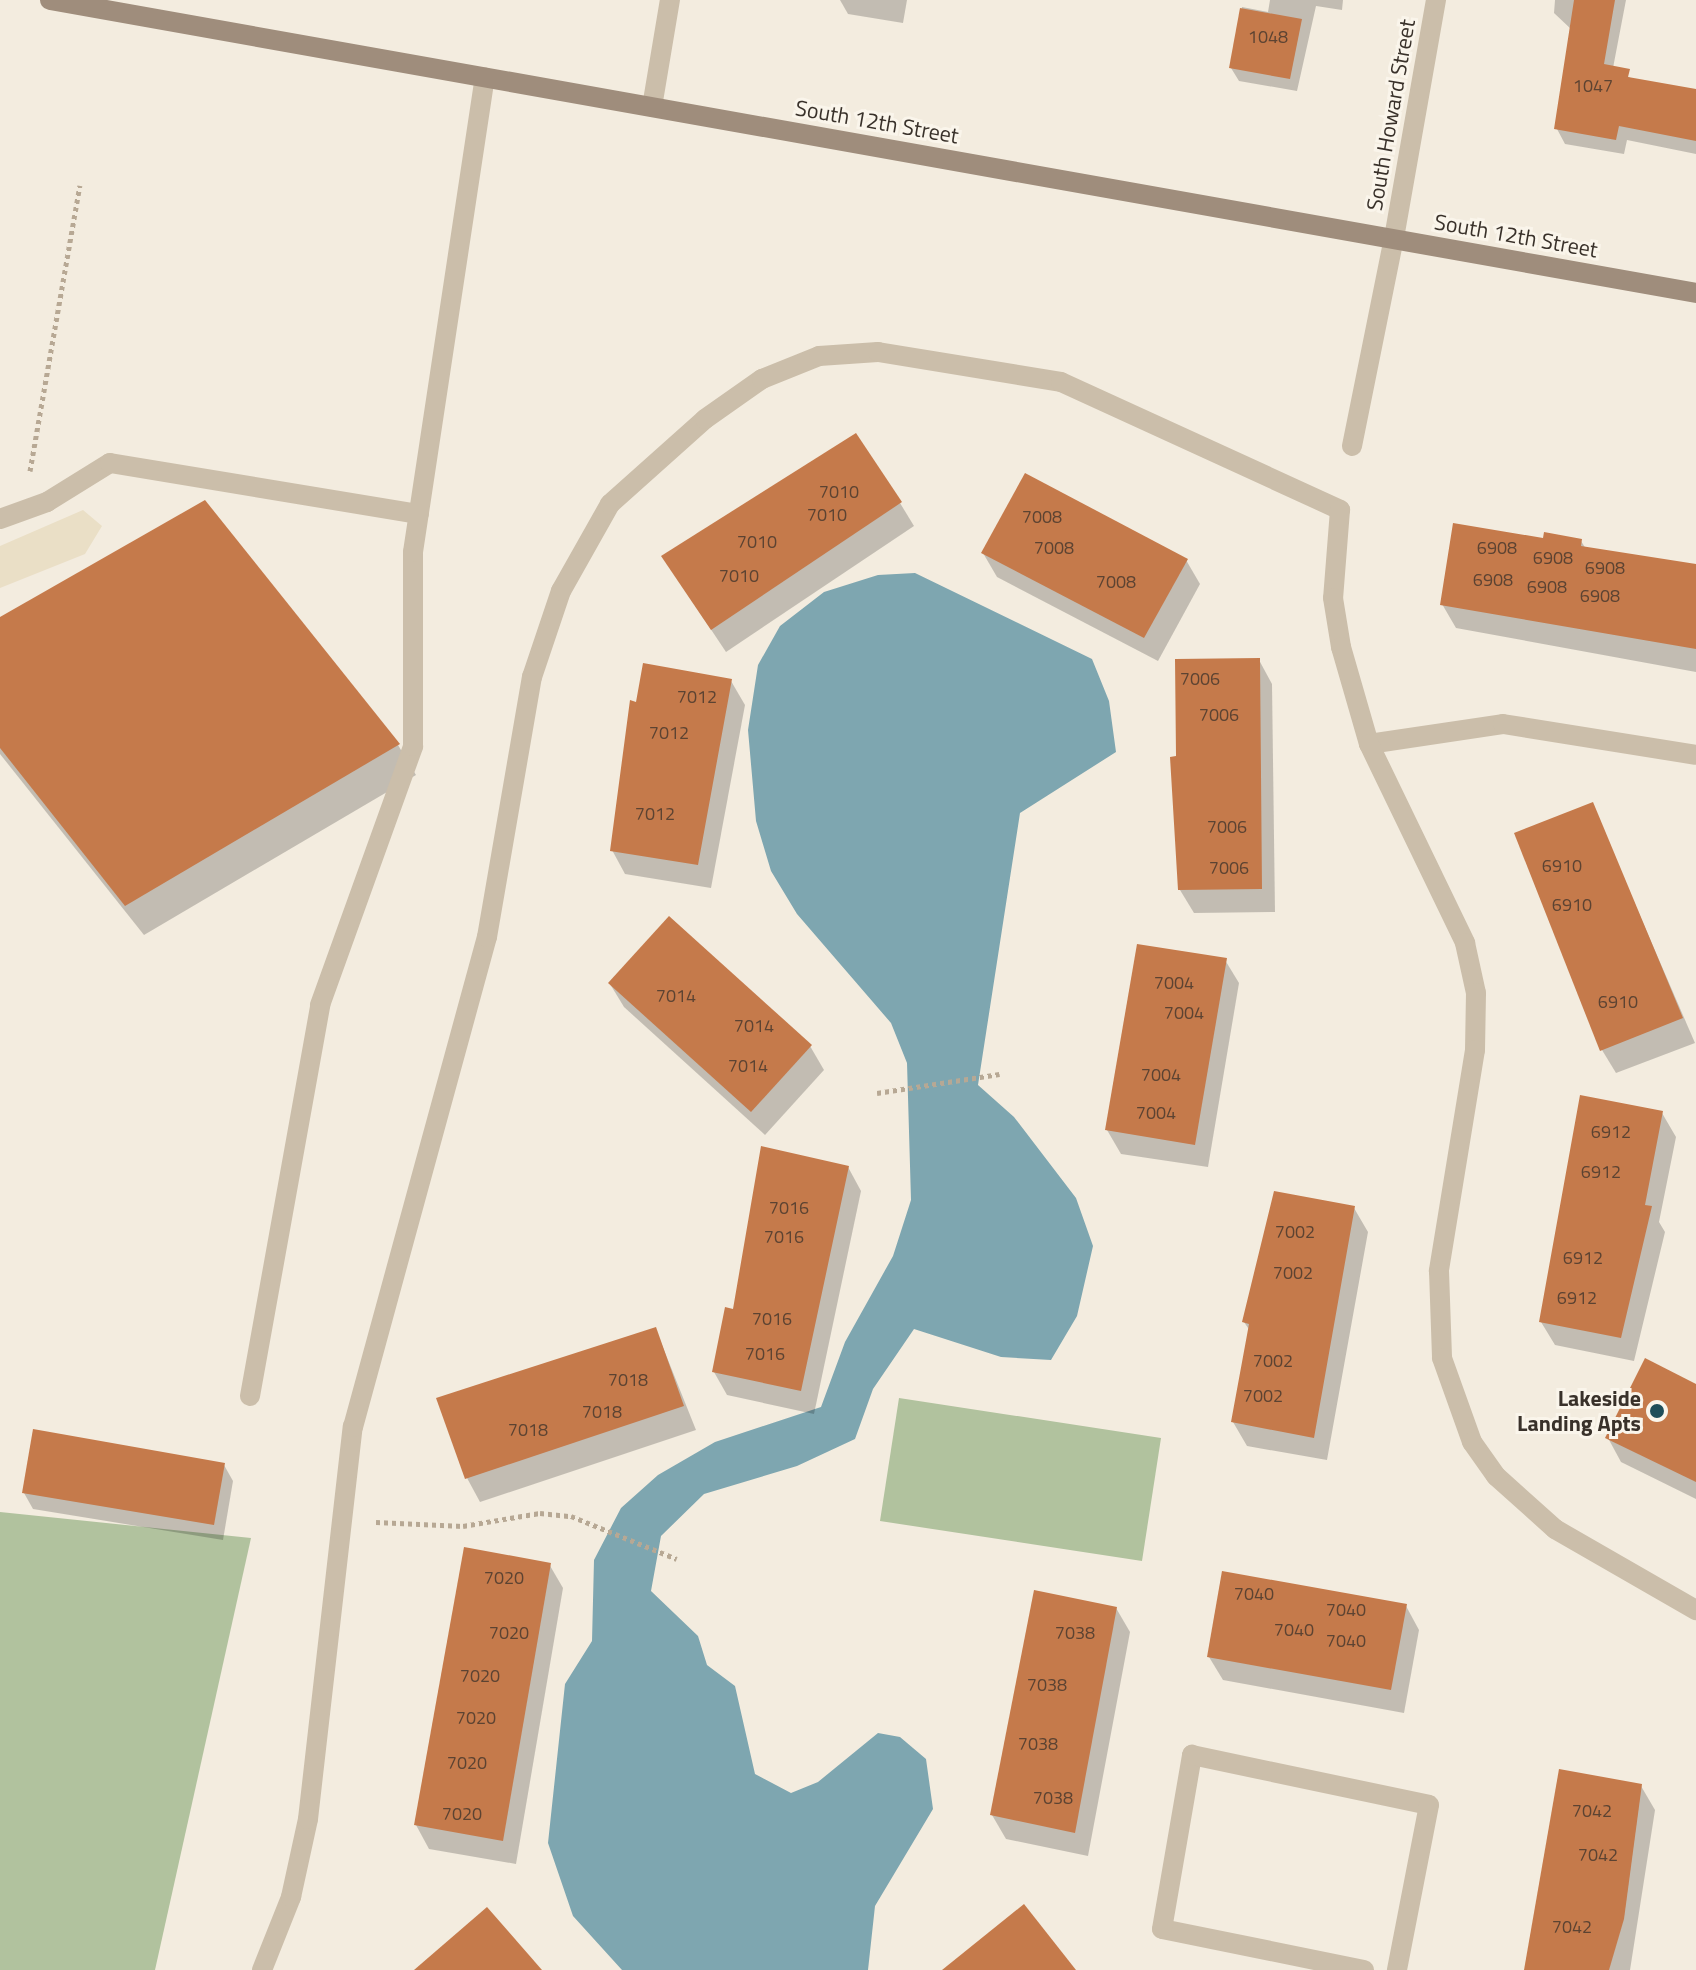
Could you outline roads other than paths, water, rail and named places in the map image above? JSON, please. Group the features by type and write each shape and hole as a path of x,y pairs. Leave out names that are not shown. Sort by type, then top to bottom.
{"main road":[{"name":"South 12th Street","path":"50,0 1696,293"}],"street":[{"path":"652,107 670,0"},
{"name":"South Howard Street","path":"1352,446 1394,238 1436,0"},
{"path":"250,1396 320,1005 413,746 419,514 485,77"},
{"path":"262,1970 291,1897 308,1819 353,1427 487,937 532,677 584,543 646,467 705,419 762,379 819,356 878,352 967,362 1061,382 1340,510 1333,598 1369,744 1465,943 1476,993 1437,1329 1472,1442 1496,1476 1555,1529 1696,1610"},
{"path":"0,519 47,502 110,463 419,514"},
{"path":"1369,744 1503,724 1696,755"},
{"path":"1364,1970 1162,1929 1192,1755 1429,1805 1397,1970"}],"water":[{"path":"915,573 1092,659 1109,701 1116,752 1020,813 978,1085 1014,1117 1076,1198 1093,1246 1077,1316 1051,1360 1001,1357 914,1329 873,1389 855,1439 797,1466 704,1494 661,1536 651,1591 698,1636 707,1665 735,1686 755,1774 791,1793 818,1782 878,1733 900,1737 926,1759 933,1809 875,1906 868,1970 622,1970 573,1916 548,1843 565,1684 592,1641 594,1560 621,1508 658,1475 715,1442 821,1407 845,1342 893,1256 911,1200 907,1063 891,1023 797,914 771,871 756,821 748,730 758,665 780,626 824,592 878,575"}],"place":[{"name":"Lakeside Landing Apts","path":"1657,1411"}]}
